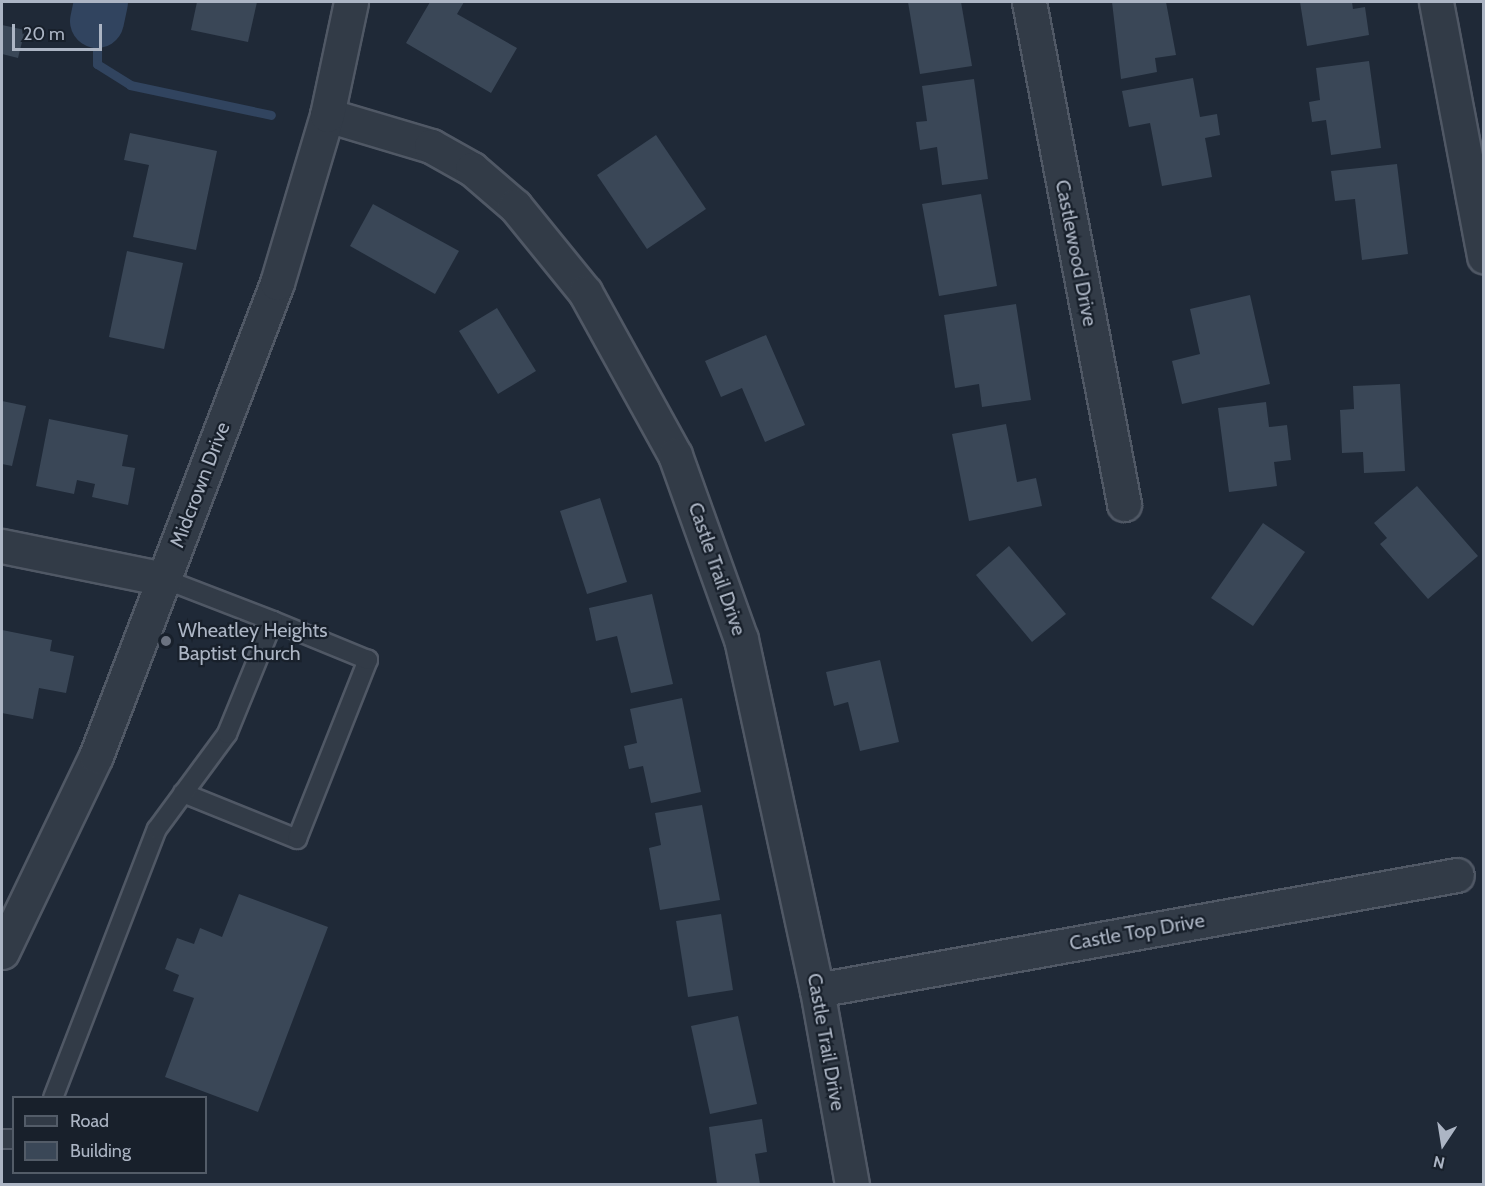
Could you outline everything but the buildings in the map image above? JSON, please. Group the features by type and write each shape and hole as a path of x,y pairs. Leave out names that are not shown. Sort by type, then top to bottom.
{"street":[{"name":"Midcrown Drive","path":"2,952 96,756 276,283 327,115 351,2"},
{"name":"Castlewood Drive","path":"1029,2 1124,504"},
{"path":"1436,2 1484,257"},
{"name":"Castle Trail Drive","path":"327,115 406,136 472,169 515,206 585,291 675,455 741,639 817,990 852,1185"},
{"path":"2,546 164,579"},
{"name":"Castle Top Drive","path":"817,990 1457,875"}],"lane":[{"path":"164,579 368,660 297,839 183,793"},
{"path":"54,1096 158,828 227,734 273,621"}],"waterway":[{"path":"97,21 101,2"},
{"path":"97,21 97,64 130,85 271,115"}],"place":[{"name":"Wheatley Heights Baptist Church","path":"166,641"}]}
